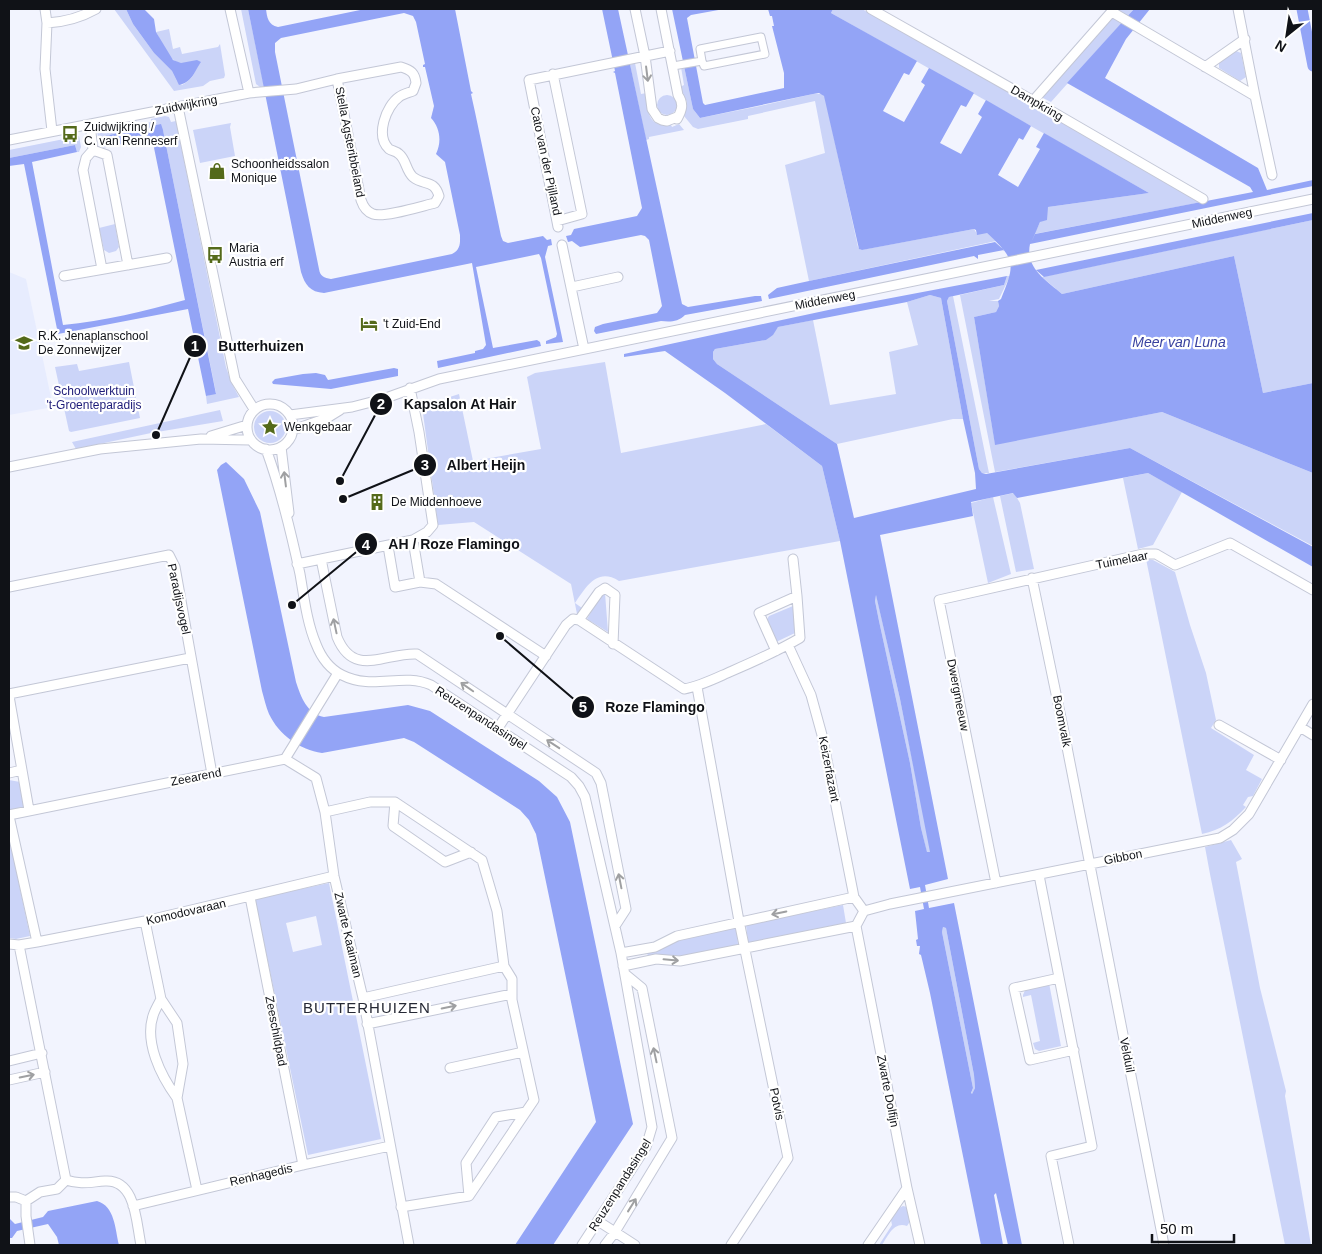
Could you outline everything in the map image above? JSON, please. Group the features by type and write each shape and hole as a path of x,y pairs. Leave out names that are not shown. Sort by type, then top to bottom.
{"street":[{"path":"45,9 47,24 45,69 52,131"},
{"path":"47,24 75,19 96,9"},
{"path":"230,9 249,93"},
{"path":"635,9 645,56 652,109 658,118 667,121 677,117 677,119 682,109 661,9"},
{"name":"Dampkring","path":"871,9 1203,199"},
{"path":"1238,9 1272,175"},
{"path":"1033,101 1113,10 1255,96"},
{"path":"761,37 765,54 704,66 702,61 700,49 761,37"},
{"path":"1205,67 1244,39"},
{"name":"Cato van der Pijlland","path":"554,74 582,214 558,224 529,80 554,74 610,62 670,51"},
{"path":"673,66 702,61"},
{"name":"Stella Agsteribbeland","path":"249,93 286,90 338,79 401,67 408,69 414,73 415,88 413,91 399,96 388,109 383,138 389,149 400,154 411,175 420,181 430,183 435,188 439,196 435,203 384,215 372,214 363,206 338,79"},
{"name":"Zuidwijkring","path":"9,140 249,93"},
{"path":"178,106 235,379 254,409"},
{"path":"90,124 94,150"},
{"path":"94,150 106,155 128,265"},
{"path":"94,150 86,158 83,170 102,269"},
{"name":"Middenweg","path":"290,415 322,410 340,410 383,399 439,379 1313,199"},
{"path":"562,245 584,349"},
{"path":"64,276 167,258"},
{"path":"572,287 618,277"},
{"path":"297,564 413,540 427,532 433,525 419,432 410,388"},
{"path":"261,405 277,405 290,415 293,422 293,430 287,442 281,447 275,450 266,450 250,440 246,425 254,409 261,405"},
{"name":"Middenweg","path":"293,430 327,418 340,410"},
{"path":"201,439 246,425"},
{"path":"9,467 100,449 201,439 250,440"},
{"name":"Reuzenpandasingel","path":"281,447 293,545"},
{"name":"Reuzenpandasingel","path":"266,450 293,545 316,645 326,662 338,673 369,683 411,680 426,683 571,777 584,793 624,970 652,1127 646,1147 582,1245"},
{"path":"413,540 420,582"},
{"name":"Tuimelaar","path":"1032,578 1150,553 1156,554 1175,565 1230,543 1313,590"},
{"path":"388,546 395,587 420,582 436,584 546,656"},
{"name":"Paradijsvogel","path":"9,587 169,555 175,567 212,774"},
{"name":"Reuzenpandasingel","path":"321,559 337,637 349,655 367,662 417,654 596,773 626,909 615,926"},
{"path":"498,728 569,621 573,619 579,620 684,689 697,686 788,645 800,638 793,559"},
{"name":"Boomvalk","path":"1032,578 1064,728 1089,864"},
{"name":"Dwergmeeuw","path":"996,883 939,600 1032,578"},
{"path":"579,620 602,589 605,588 611,591 615,595 613,644"},
{"path":"776,651 759,613 797,596"},
{"name":"Keizerfazant","path":"788,645 812,695 822,735 854,897"},
{"path":"29,810 9,695 190,658"},
{"path":"285,759 338,673"},
{"path":"697,686 745,947"},
{"name":"Gibbon","path":"864,911 933,895 1214,839 1227,834 1249,814 1313,704"},
{"path":"1219,725 1281,760"},
{"path":"1300,727 1313,735"},
{"name":"Zeearend","path":"37,942 9,815 285,759"},
{"name":"Zwarte Kaaiman","path":"285,759 316,778 325,812 334,876 363,998 409,1245"},
{"path":"9,773 22,770"},
{"path":"325,812 370,802 395,802 482,860 497,911 504,966 512,979 512,994 534,1100 469,1196 401,1206"},
{"path":"395,802 393,826 445,862 472,852"},
{"name":"Velduil","path":"1089,864 1164,1245"},
{"path":"1039,875 1092,1146 1051,1156 1069,1245"},
{"name":"Komodovaraan","path":"37,942 250,898 334,876"},
{"path":"620,953 656,946 677,936 739,921 854,897 864,911 856,926 680,961 656,959 624,970"},
{"name":"Zeeschildpad","path":"250,898 303,1164"},
{"path":"145,921 161,999 177,1023 182,1049 183,1064 177,1098"},
{"name":"Zwarte Dolfijn","path":"856,926 907,1188 920,1245"},
{"path":"9,944 18,946 37,942"},
{"path":"18,946 42,1053 66,1180"},
{"name":"Potvis","path":"731,1245 788,1158 745,947"},
{"path":"363,998 504,966"},
{"name":"Reuzenpandasingel","path":"605,1245 615,1232 672,1138 642,988 624,970"},
{"path":"1060,978 1014,988 1030,1060 1074,1050"},
{"path":"367,1024 512,994"},
{"path":"161,999 153,1014 151,1030 153,1051 160,1071 177,1098 197,1190"},
{"path":"450,1068 523,1052"},
{"path":"9,1061 42,1053"},
{"path":"9,1080 45,1072"},
{"path":"469,1196 466,1163 496,1117 526,1112"},
{"name":"Renhagedis","path":"133,1206 303,1164 390,1146"},
{"path":"26,1201 40,1192 57,1188 66,1180"},
{"path":"66,1180 77,1184 114,1181 122,1185 128,1192 133,1206 140,1245"},
{"path":"868,1245 907,1188"},
{"path":"9,1197 16,1197 26,1201"},
{"path":"26,1201 30,1245"},
{"path":"598,1221 635,1245"}],"shaded area":[{"name":"R.K. Jenaplanschool De Zonnewijzer","path":"9,272 26,279 53,407 9,415"}],"green space":[{"path":"114,9 126,9 133,24 154,53 172,71 177,81 182,85 193,75 199,62 180,63 176,61 165,50 156,32 169,29 173,49 180,47 182,54 218,47 220,44 224,78 210,81 203,86 174,91"},
{"path":"241,9 248,9 264,86 260,87 256,84"},
{"path":"833,9 862,9 1202,202 1034,234 1048,207 1149,193 831,13"},
{"path":"1120,9 1134,9 1051,102 1041,97"},
{"path":"1236,51 1241,53 1246,77 1240,81 1219,68 1219,63"},
{"path":"635,63 641,94 647,93 650,117 658,124 671,125 672,127 679,124 684,130 649,137 646,140 630,65"},
{"path":"684,66 693,109 700,118 813,94 822,94 825,97 858,247 861,250 974,229 977,234 986,232 996,241 809,281 785,165 825,153 815,101 748,116 748,119 698,129 693,127 684,116 687,102 680,87 684,85 681,67"},
{"path":"667,95 674,98 677,105 674,112 667,115 660,112 657,105 660,98"},
{"path":"169,117 171,122 176,121 226,367 239,397 207,404 206,396 216,393 163,130 106,136 107,147 102,148 97,132 151,122 151,119"},
{"path":"231,123 235,156 200,163 193,130"},
{"path":"79,136 81,147 79,152 77,152 75,145 9,158 9,150 64,139 65,142"},
{"path":"1313,220 1313,383 1263,393 1234,256 1062,294 1042,277"},
{"path":"115,224 119,247 116,251 109,253 104,250 99,228"},
{"path":"1007,276 1010,276 999,299 989,301 998,301 999,306 996,312 974,317 995,444 1162,412 1313,473 1313,546 1130,448 995,472 960,295 1004,285"},
{"path":"930,295 941,298 963,419 953,419 837,444 717,364 713,359 715,349 766,340 778,327 813,320 830,405 896,394 889,352 918,345 907,302"},
{"path":"953,296 989,473 982,473 979,469 947,301 949,297"},
{"name":"Schoolwerktuin 't-Groenteparadijs","path":"129,362 140,418 69,431 55,367 77,364 79,371"},
{"path":"605,362 621,453 766,424 822,466 840,541 619,581 604,576 593,581 583,591 575,603 582,608 577,614 571,584 474,522 438,525 422,406 459,394 473,461 541,449 527,377 535,373"},
{"path":"220,410 223,421 151,433 76,449 72,442"},
{"path":"270,411 282,415 286,427 282,439 270,443 258,439 254,427 258,415"},
{"path":"1148,473 1182,492 1153,545 1138,549 1123,478"},
{"path":"1014,493 1020,503 1034,569 1016,572 1000,496"},
{"path":"993,497 1011,574 988,583 971,503"},
{"path":"1146,559 1153,560 1175,572 1206,673 1216,720 1211,728 1254,755 1246,770 1262,779 1253,796 1248,797 1243,805 1246,807 1236,817 1221,827 1202,834"},
{"path":"605,593 608,632 587,619 600,596"},
{"path":"876,594 900,699 931,852 927,853 910,763 875,601"},
{"path":"793,606 795,633 776,642 766,621 769,616"},
{"path":"9,780 20,782 26,799 23,807 9,810"},
{"path":"9,837 30,936 16,939 9,938"},
{"path":"1231,840 1242,859 1236,862 1260,988 1286,1091 1285,1096 1311,1245 1285,1245 1210,874 1205,847"},
{"path":"329,883 381,1139 308,1155 255,899","holes":["316,916 322,945 293,952 286,923"]},
{"path":"843,905 846,923 748,942 746,925"},
{"path":"735,927 737,929 738,945 684,956 660,955 648,957 647,952 662,948 682,938"},
{"path":"943,927 946,928 974,1075 975,1088 972,1094 973,1088 942,932"},
{"path":"1049,983 1061,1046 1039,1051 1035,1049 1033,1043 1040,1041 1031,995 1023,997 1023,995 1026,988"},
{"path":"907,1207 910,1215 908,1215 909,1219 911,1220 907,1226 895,1227 882,1245 879,1245 892,1225 891,1220 899,1208"}],"water":[{"path":"126,9 144,9 154,19 156,32 173,60 181,63 197,60 201,62 188,81 179,85 172,71 154,53 133,24"},
{"path":"248,9 266,9 270,23 278,27 365,9 455,9 501,236 503,241 508,243 543,236 547,240 551,239 552,245 548,246 545,257 563,342 546,344 546,341 556,337 557,334 539,254 476,267 493,348 537,340 541,346 438,368 437,361 475,353 475,351 483,349 486,345 472,263 324,293 309,287 304,281","holes":["404,13 413,16 425,64 423,67 425,67 434,106 431,118 439,135 436,154 445,162 460,235 459,246 452,254 331,279 326,278 321,275 320,271 275,52 275,43 281,38"]},
{"path":"602,9 618,9 682,304 688,307 755,296 761,296 762,301 685,315 674,321 661,321 596,334 594,331 595,327 603,324 657,313 662,306 649,240 645,236 641,235 580,247 572,241 568,242 566,236 571,235 574,229 637,216 642,208 615,73 613,72 615,71"},
{"name":"Meer van Luna","path":"672,9 724,9 691,15 687,18 703,103 705,105 784,88 784,73 772,26 774,26 772,16 770,16 768,9 833,9 831,13 917,61 909,75 904,73 883,111 904,122 925,85 921,82 929,68 974,93 966,107 961,105 940,143 961,154 982,117 978,114 986,100 1031,126 1023,140 1019,138 998,175 1018,187 1040,149 1036,147 1044,133 1149,193 1048,207 1047,220 1040,222 1031,243 1035,234 1253,192 1250,187 1067,83 1134,9 1150,9 1126,39 1105,78 1258,168 1267,190 1313,180 1313,186 1030,244 1031,260 1038,273 1062,294 1234,256 1263,393 1313,383 1313,473 1162,412 995,445 974,317 996,312 999,306 998,301 1001,299 1006,287 1011,269 1008,256 1003,249 987,233 977,235 974,229 859,249 824,96 819,93 813,94 700,118 693,109"},
{"path":"161,124 216,394 206,396 188,309 58,334 24,164 9,166 9,158 75,145 77,152 32,162 63,325 124,315 185,300 152,138 107,147 105,136"},
{"path":"1313,213 1313,220 1044,277 1036,270"},
{"path":"995,242 1004,250 978,255 978,259 974,256 769,299 768,295 777,288"},
{"path":"1007,276 1004,285 949,297 947,301 979,469 982,473 986,474 1130,448 1313,547 1313,567 1148,473 1017,498 1013,493 971,502 973,516 880,535 948,879 925,885 929,908 954,903 1022,1245 1008,1245 996,1193 994,1195 1003,1245 981,1245 930,993 921,955 919,954 920,946 917,946 915,911 924,909 920,887 910,889 840,541 822,466 725,393 665,351 624,357 624,354 833,309","holes":["930,295 941,298 975,473 976,489 854,518 837,444 717,364 713,359 713,352 715,349 766,340 773,335 778,327 907,302","876,595 900,699 930,852 927,852 921,828 910,763 875,601","943,927 946,928 974,1075 975,1088 972,1094 973,1088 942,932"]},
{"path":"394,368 398,369 398,376 331,389 273,384 272,382 275,379 303,374 316,373 325,375 328,380"},
{"path":"226,462 244,479 260,512 296,682 309,709 324,717 408,705 430,711 539,781 557,797 570,822 633,1124 553,1245 515,1245 596,1122 536,834 529,820 520,810 414,742 404,738 322,753 298,745 278,729 269,714 262,691 217,470"},
{"path":"97,1201 103,1204 111,1213 119,1245 59,1245 57,1237 48,1224 17,1231 12,1238 9,1238 9,1218 15,1224 43,1217 48,1211"}],"waterway":[{"path":"1302,9 1313,66"}],"place":[{"name":"Zuidwijkring / C. van Renneserf","path":"70,134"},
{"name":"Schoonheidssalon Monique","path":"217,171"},
{"name":"Maria Austria erf","path":"215,255"},
{"name":"'t Zuid-End","path":"369,324"},
{"name":"R.K. Jenaplanschool De Zonnewijzer","path":"24,343"},
{"name":"Wenkgebaar","path":"270,427"},
{"name":"Butterhuizen","path":"156,435"},
{"name":"Kapsalon At Hair","path":"340,481"},
{"name":"Albert Heijn","path":"343,499"},
{"name":"De Middenhoeve","path":"377,502"},
{"name":"AH / Roze Flamingo","path":"292,605"},
{"name":"Roze Flamingo","path":"500,636"}],"district":[{"name":"BUTTERHUIZEN","path":"367,1007"}]}
